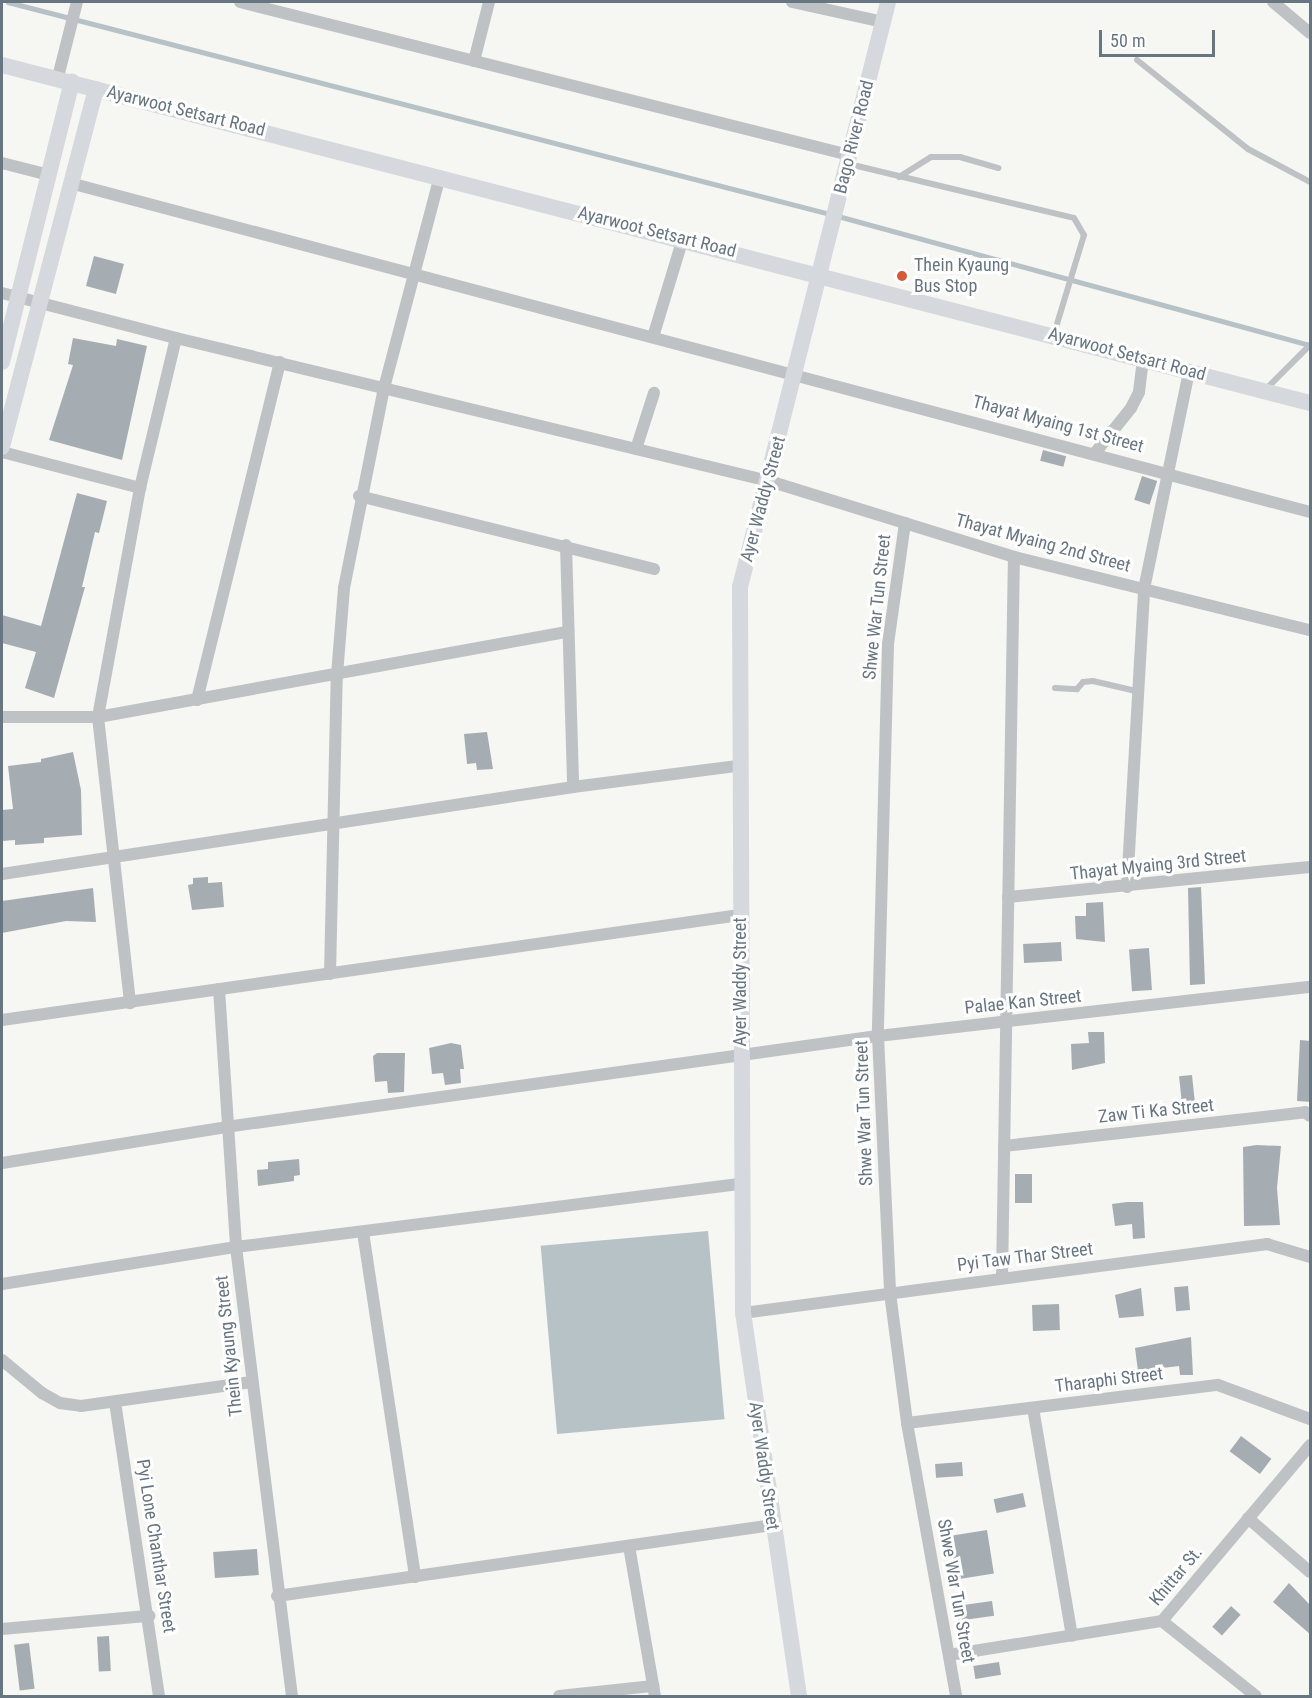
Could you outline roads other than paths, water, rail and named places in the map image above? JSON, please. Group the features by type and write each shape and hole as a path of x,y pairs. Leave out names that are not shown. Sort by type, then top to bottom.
{"street":[{"path":"240,2 848,160"},
{"path":"474,61 489,2"},
{"path":"792,2 883,22"},
{"name":"Bago River Road","path":"820,273 888,2"},
{"path":"1273,2 1311,33"},
{"path":"2,362 10,295 49,175 65,80 70,28 77,5"},
{"name":"Ayarwoot Setsart Road","path":"2,65 820,273 1311,403"},
{"path":"2,447 96,89"},
{"path":"2,163 49,175"},
{"path":"330,974 337,675 344,588 359,496 384,388 440,176"},
{"name":"Thayat Myaing 1st Street","path":"70,183 412,276 1169,472 1311,512"},
{"path":"653,337 683,238"},
{"name":"Ayer Waddy Street","path":"799,1696 742,1313 739,1184 740,587 770,481 820,273"},
{"name":"Thayat Myaing 2nd Street","path":"10,295 176,338 770,481 1014,557 1311,630"},
{"path":"130,1003 98,717 140,488 176,338"},
{"path":"1095,453 1139,392 1143,359"},
{"path":"197,700 280,362"},
{"path":"1127,886 1136,691 1144,589 1189,371"},
{"path":"636,449 654,393"},
{"path":"2,452 140,488"},
{"path":"359,496 654,568"},
{"name":"Shwe War Tun Street","path":"905,523 888,644 878,1036 890,1293 907,1424 956,1696"},
{"path":"566,545 573,787"},
{"path":"1002,1277 1014,557"},
{"path":"2,717 98,717 568,632"},
{"path":"2,874 573,787 738,766"},
{"name":"Thayat Myaing 3rd Street","path":"1008,897 1311,867"},
{"path":"2,1020 740,915"},
{"name":"Palae Kan Street","path":"2,1163 226,1127 740,1058 878,1036 1311,987"},
{"name":"Thein Kyaung Street","path":"219,990 226,1127 236,1247 277,1596 292,1696"},
{"name":"Zaw Ti Ka Street","path":"1004,1146 1305,1112 1311,1116"},
{"path":"2,1284 236,1247 739,1184"},
{"path":"363,1232 415,1577"},
{"name":"Pyi Taw Thar Street","path":"742,1313 1002,1277 1267,1244 1311,1257"},
{"path":"2,1360 60,1402 81,1406 251,1382"},
{"name":"Tharaphi Street","path":"907,1424 1218,1385 1311,1419"},
{"name":"Pyi Lone Chanthar Street","path":"115,1402 150,1616 159,1696"},
{"path":"1033,1408 1072,1636"},
{"name":"Khittar St.","path":"950,1655 1162,1621 1311,1445"},
{"path":"1248,1518 1311,1572"},
{"path":"277,1596 773,1525"},
{"path":"559,1696 654,1691 629,1546"},
{"path":"2,1629 150,1616"},
{"path":"1162,1621 1256,1696"}],"lane":[{"path":"1137,60 1248,149 1311,183"},
{"path":"899,177 931,157 960,157 998,168"},
{"path":"848,160 899,177 1074,218 1084,235 1066,306 1054,335"},
{"path":"1264,390 1311,345"},
{"path":"1055,688 1077,689 1083,682 1093,681 1136,691"}],"waterway":[{"path":"8,2 830,214"},
{"path":"838,216 1310,345"}],"place":[{"name":"Thein Kyaung Bus Stop","path":"902,276"}]}
